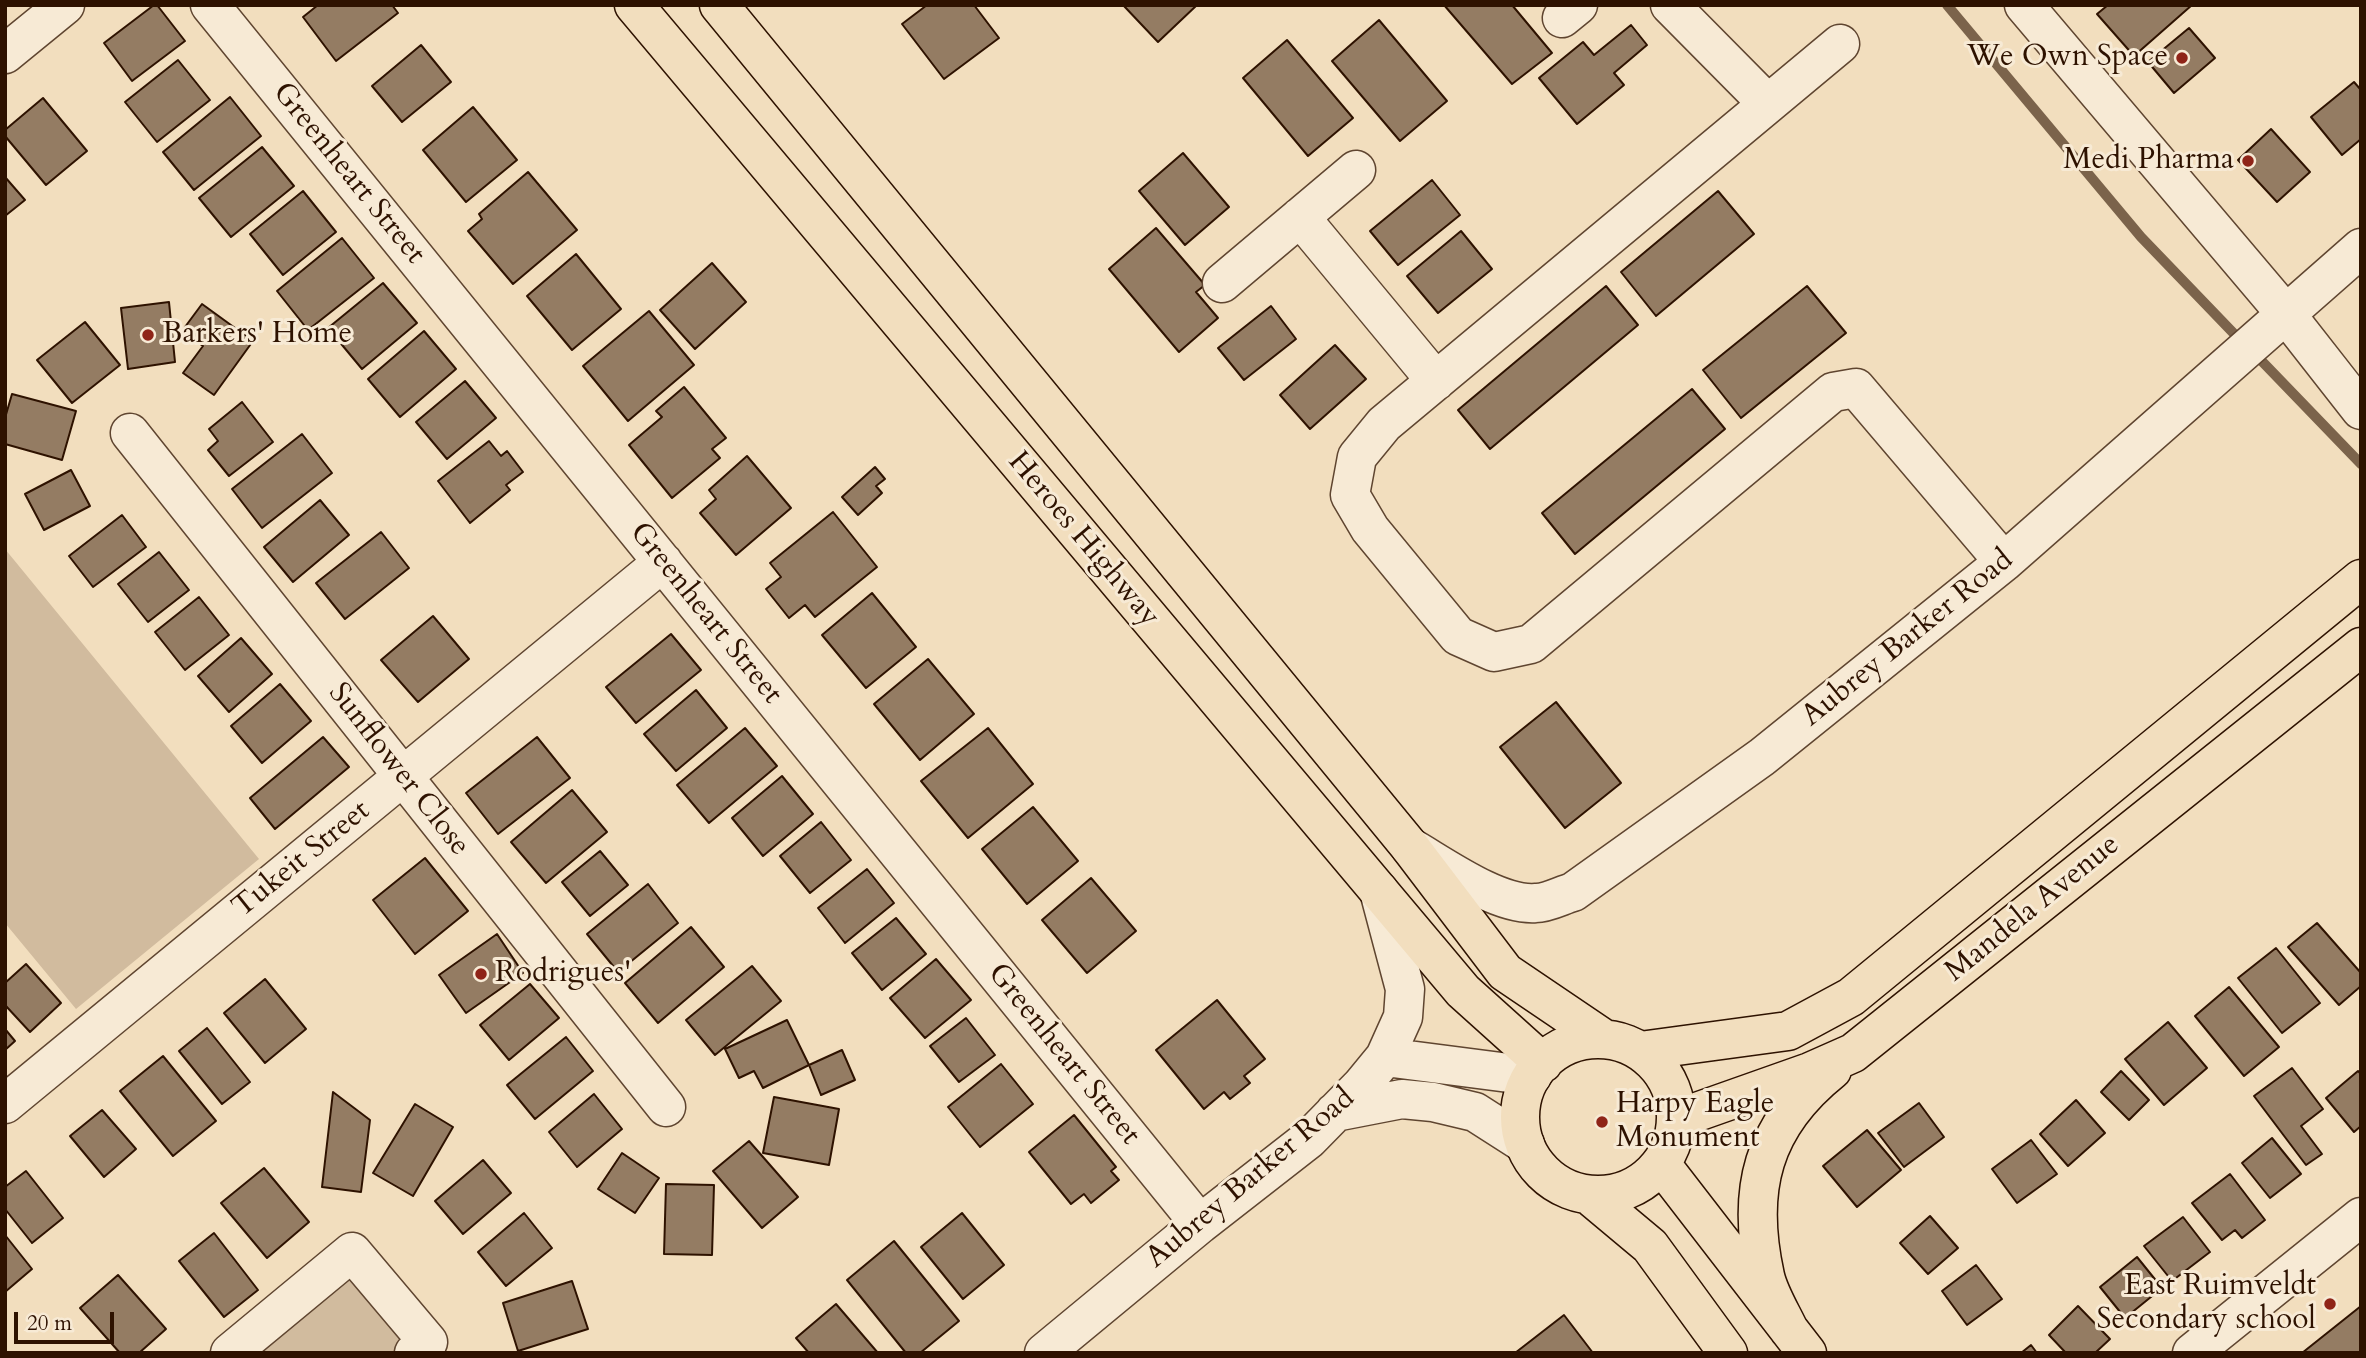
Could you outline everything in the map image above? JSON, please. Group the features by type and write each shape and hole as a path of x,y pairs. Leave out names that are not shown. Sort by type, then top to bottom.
{"main road":[{"name":"Heroes Highway","path":"634,5 1378,891 1463,991 1538,1070"},
{"name":"Heroes Highway","path":"719,5 1410,847 1505,972 1604,1039"},
{"path":"1640,1051 1788,1031 1851,998 2361,579"},
{"name":"Mandela Avenue","path":"1676,1119 1810,1072 1853,1053 2361,647"},
{"path":"1604,1039 1623,1043 1640,1051 1660,1069 1673,1093 1676,1119 1672,1143 1661,1164 1641,1183 1616,1194 1589,1195 1568,1190 1550,1179 1535,1163 1525,1144 1520,1121 1521,1109 1523,1098 1538,1070 1561,1049 1581,1041 1604,1039"},
{"path":"1798,1341 1765,1278 1758,1221 1760,1172 1779,1126 1815,1084 1853,1053"},
{"path":"1661,1164 1798,1341"},
{"path":"1589,1195 1650,1246 1728,1353"}],"street":[{"path":"5,54 65,5"},
{"name":"Greenheart Street","path":"210,5 1200,1224"},
{"path":"1670,5 1768,104"},
{"path":"2024,5 2285,313 2361,410"},
{"path":"1840,44 1384,424 1357,457 1350,495 1370,529 1458,636 1494,652 1531,644 1833,392 1856,388 2004,562"},
{"path":"1222,283 1356,170"},
{"path":"1300,217 1436,381"},
{"name":"Aubrey Barker Road","path":"1410,847 1475,886 1509,899 1536,903 1573,892 1762,757 2004,562 2361,248"},
{"name":"Sunflower Close","path":"130,433 666,1107"},
{"name":"Tukeit Street","path":"5,1104 663,562"},
{"name":"Aubrey Barker Road","path":"1044,1353 1200,1224 1309,1139 1362,1085 1385,1057 1403,1017 1405,989 1378,891"},
{"path":"1385,1057 1538,1070"},
{"path":"1335,1112 1402,1099 1433,1102 1475,1112 1525,1144"},
{"path":"2192,1353 2361,1217"},
{"path":"230,1353 352,1252 428,1342 414,1353"}],"shaded area":[{"path":"5,549 259,859 76,1009 5,923"},
{"path":"350,1272 409,1341 395,1353 253,1353"}],"building":[{"path":"157,5 185,41 132,81 104,43"},
{"path":"318,5 392,5 398,13 336,61 303,17"},
{"path":"927,5 974,5 999,38 944,79 902,24"},
{"path":"1123,5 1197,5 1158,42"},
{"path":"1444,5 1512,5 1552,53 1512,84"},
{"path":"2108,5 2192,5 2134,56 2097,14"},
{"path":"1379,20 1447,101 1400,141 1332,61"},
{"path":"1631,25 1647,45 1614,73 1624,85 1577,124 1539,78 1583,42 1594,55"},
{"path":"2189,28 2215,58 2174,93 2148,62"},
{"path":"1287,40 1353,118 1308,156 1243,78"},
{"path":"421,45 451,82 402,122 372,86"},
{"path":"178,60 210,100 157,142 125,102"},
{"path":"2354,82 2361,90 2361,139 2342,155 2311,117"},
{"path":"230,97 261,136 194,190 163,152"},
{"path":"43,98 87,151 46,185 5,136 5,130"},
{"path":"473,107 517,160 466,202 423,150"},
{"path":"2271,129 2310,172 2277,202 2238,160"},
{"path":"262,147 294,186 231,237 199,198"},
{"path":"1183,153 1229,207 1185,245 1139,191"},
{"path":"528,172 577,230 513,284 468,231 482,219 479,214"},
{"path":"5,177 25,200 5,216"},
{"path":"1432,180 1460,215 1398,265 1370,231"},
{"path":"303,191 336,232 283,275 250,234"},
{"path":"1718,191 1754,234 1656,316 1621,272"},
{"path":"1156,228 1205,285 1196,292 1218,318 1179,352 1109,269"},
{"path":"1461,231 1492,269 1438,313 1407,276"},
{"path":"342,238 374,278 308,330 277,291"},
{"path":"576,254 621,309 572,350 527,296"},
{"path":"712,263 746,302 695,349 660,310"},
{"path":"383,283 417,323 362,369 328,328"},
{"path":"1606,286 1638,325 1490,449 1458,410"},
{"path":"1807,286 1846,333 1741,418 1703,370"},
{"name":"Barkers' Home","path":"169,302 175,362 128,369 121,308"},
{"path":"202,304 253,341 214,395 183,373 203,346 182,331"},
{"path":"1271,306 1296,339 1244,380 1218,348"},
{"path":"649,311 694,365 628,421 583,366"},
{"path":"85,322 120,365 72,403 37,360"},
{"path":"424,331 456,369 400,417 368,379"},
{"path":"1335,345 1366,379 1310,429 1280,395"},
{"path":"465,381 496,418 447,459 416,422"},
{"path":"684,387 726,438 712,449 720,458 672,498 629,445 662,417 656,411"},
{"path":"1692,389 1725,429 1575,554 1542,513"},
{"path":"12,394 76,411 62,460 5,444 5,418"},
{"path":"242,402 273,442 229,476 208,450 218,441 209,429"},
{"path":"302,434 332,473 262,528 232,489"},
{"path":"489,441 501,456 507,451 523,472 506,485 510,490 470,523 438,481"},
{"path":"747,456 791,508 736,555 700,513 716,499 709,490"},
{"path":"875,467 885,479 876,486 882,493 858,515 842,497"},
{"path":"71,470 90,506 44,530 25,494"},
{"path":"320,500 349,535 293,582 264,547"},
{"path":"833,512 877,567 815,617 805,605 789,618 766,589 781,577 770,563"},
{"path":"122,515 146,547 93,587 69,556"},
{"path":"381,532 409,568 345,619 316,583"},
{"path":"159,552 189,590 148,622 118,584"},
{"path":"872,593 916,647 866,688 822,635"},
{"path":"199,597 229,635 185,670 155,632"},
{"path":"433,616 469,659 418,702 381,660"},
{"path":"671,634 701,670 636,723 606,687"},
{"path":"241,638 272,674 229,712 198,676"},
{"path":"928,659 974,714 920,760 874,704"},
{"path":"280,684 311,721 262,763 231,726"},
{"path":"696,690 727,728 676,771 644,734"},
{"path":"1556,702 1621,783 1565,828 1500,747"},
{"path":"745,728 777,766 709,823 677,785"},
{"path":"988,728 1033,784 968,838 921,781"},
{"path":"323,737 349,767 275,829 250,798"},
{"path":"537,737 570,778 498,834 466,793"},
{"path":"782,776 813,814 763,856 732,818"},
{"path":"572,790 607,832 546,883 511,842"},
{"path":"1033,807 1078,861 1027,904 982,849"},
{"path":"821,822 851,860 810,893 780,856"},
{"path":"600,851 628,885 590,916 562,882"},
{"path":"425,858 468,911 415,954 373,900"},
{"path":"867,869 894,903 845,943 818,908"},
{"path":"1091,878 1136,931 1087,973 1042,920"},
{"path":"648,884 678,923 618,972 587,934"},
{"path":"896,918 926,954 882,990 852,953"},
{"path":"2317,923 2361,973 2361,986 2339,1005 2288,947"},
{"path":"691,927 724,967 658,1023 625,983"},
{"name":"Rodrigues'","path":"497,934 523,973 466,1013 439,975"},
{"path":"2276,948 2320,1003 2282,1033 2238,978"},
{"path":"936,959 971,1000 925,1038 890,998"},
{"path":"26,964 61,1003 30,1032 5,1005 5,983"},
{"path":"752,966 781,1001 715,1055 686,1020"},
{"path":"265,979 306,1029 265,1063 224,1013"},
{"path":"530,984 559,1018 509,1060 480,1025"},
{"path":"2229,987 2279,1047 2244,1076 2195,1016"},
{"path":"1217,1000 1265,1059 1244,1076 1250,1083 1230,1099 1224,1092 1204,1109 1156,1050"},
{"path":"966,1018 995,1055 959,1082 930,1046"},
{"path":"787,1020 809,1065 763,1088 754,1071 739,1078 725,1049"},
{"path":"2168,1022 2207,1068 2164,1105 2125,1059"},
{"path":"207,1028 250,1082 222,1104 179,1051"},
{"path":"5,1029 15,1041 5,1050"},
{"path":"566,1037 593,1071 535,1119 507,1085"},
{"path":"842,1050 855,1080 821,1095 809,1065"},
{"path":"163,1056 216,1121 173,1156 120,1091"},
{"path":"1001,1064 1033,1104 980,1147 948,1107"},
{"path":"2292,1068 2323,1109 2301,1126 2322,1154 2306,1165 2254,1096"},
{"path":"2121,1071 2149,1100 2129,1120 2101,1092"},
{"path":"2358,1071 2361,1074 2361,1126 2354,1132 2326,1098"},
{"path":"333,1092 370,1120 361,1192 322,1187"},
{"path":"594,1094 622,1129 577,1167 549,1132"},
{"path":"774,1097 839,1109 829,1165 763,1153"},
{"path":"2076,1100 2105,1133 2068,1166 2040,1134"},
{"path":"1919,1103 1944,1137 1904,1167 1878,1133"},
{"path":"415,1104 453,1127 413,1196 373,1173"},
{"path":"102,1110 136,1149 104,1177 70,1136"},
{"path":"1074,1115 1116,1167 1111,1171 1119,1180 1091,1203 1084,1194 1071,1204 1029,1152"},
{"path":"1867,1130 1901,1170 1857,1207 1823,1166"},
{"path":"2272,1138 2301,1174 2270,1198 2242,1163"},
{"path":"2031,1140 2057,1174 2017,1203 1992,1169"},
{"path":"749,1141 798,1197 762,1228 713,1171"},
{"path":"622,1153 659,1178 635,1213 598,1189"},
{"path":"483,1160 511,1193 463,1234 435,1201"},
{"path":"264,1168 309,1222 267,1258 221,1203"},
{"path":"26,1171 63,1218 32,1243 5,1209 5,1187"},
{"path":"2230,1174 2265,1220 2242,1238 2235,1230 2222,1240 2192,1203"},
{"path":"666,1184 714,1185 712,1255 664,1254"},
{"path":"524,1213 552,1248 506,1286 478,1252"},
{"path":"962,1213 1004,1265 963,1299 921,1247"},
{"path":"1930,1216 1958,1248 1928,1274 1900,1243"},
{"path":"2183,1217 2210,1252 2172,1281 2144,1246"},
{"path":"214,1233 258,1290 224,1317 179,1261"},
{"path":"5,1235 32,1269 5,1292"},
{"path":"894,1241 959,1321 920,1353 906,1353 847,1280"},
{"path":"2137,1257 2162,1288 2125,1318 2100,1287"},
{"path":"1976,1265 2002,1299 1967,1325 1942,1291"},
{"path":"118,1275 166,1329 139,1353 120,1353 80,1308"},
{"path":"572,1281 588,1329 518,1351 503,1303"},
{"path":"836,1304 878,1353 809,1353 796,1338"},
{"path":"2078,1306 2110,1339 2095,1353 2066,1353 2049,1335"},
{"path":"2361,1306 2361,1353 2302,1353"},
{"path":"1564,1315 1593,1353 1515,1353"},
{"path":"2031,1345 2037,1353 2021,1353"}],"waterway":[{"path":"1947,5 2141,237 2242,342"},
{"path":"2253,352 2361,464"}],"place":[{"name":"We Own Space","path":"2182,58"},
{"name":"Medi Pharma","path":"2248,161"},
{"name":"Barkers' Home","path":"148,335"},
{"name":"Rodrigues'","path":"481,974"},
{"name":"Harpy Eagle Monument","path":"1602,1122"},
{"name":"East Ruimveldt Secondary school","path":"2330,1304"}]}
